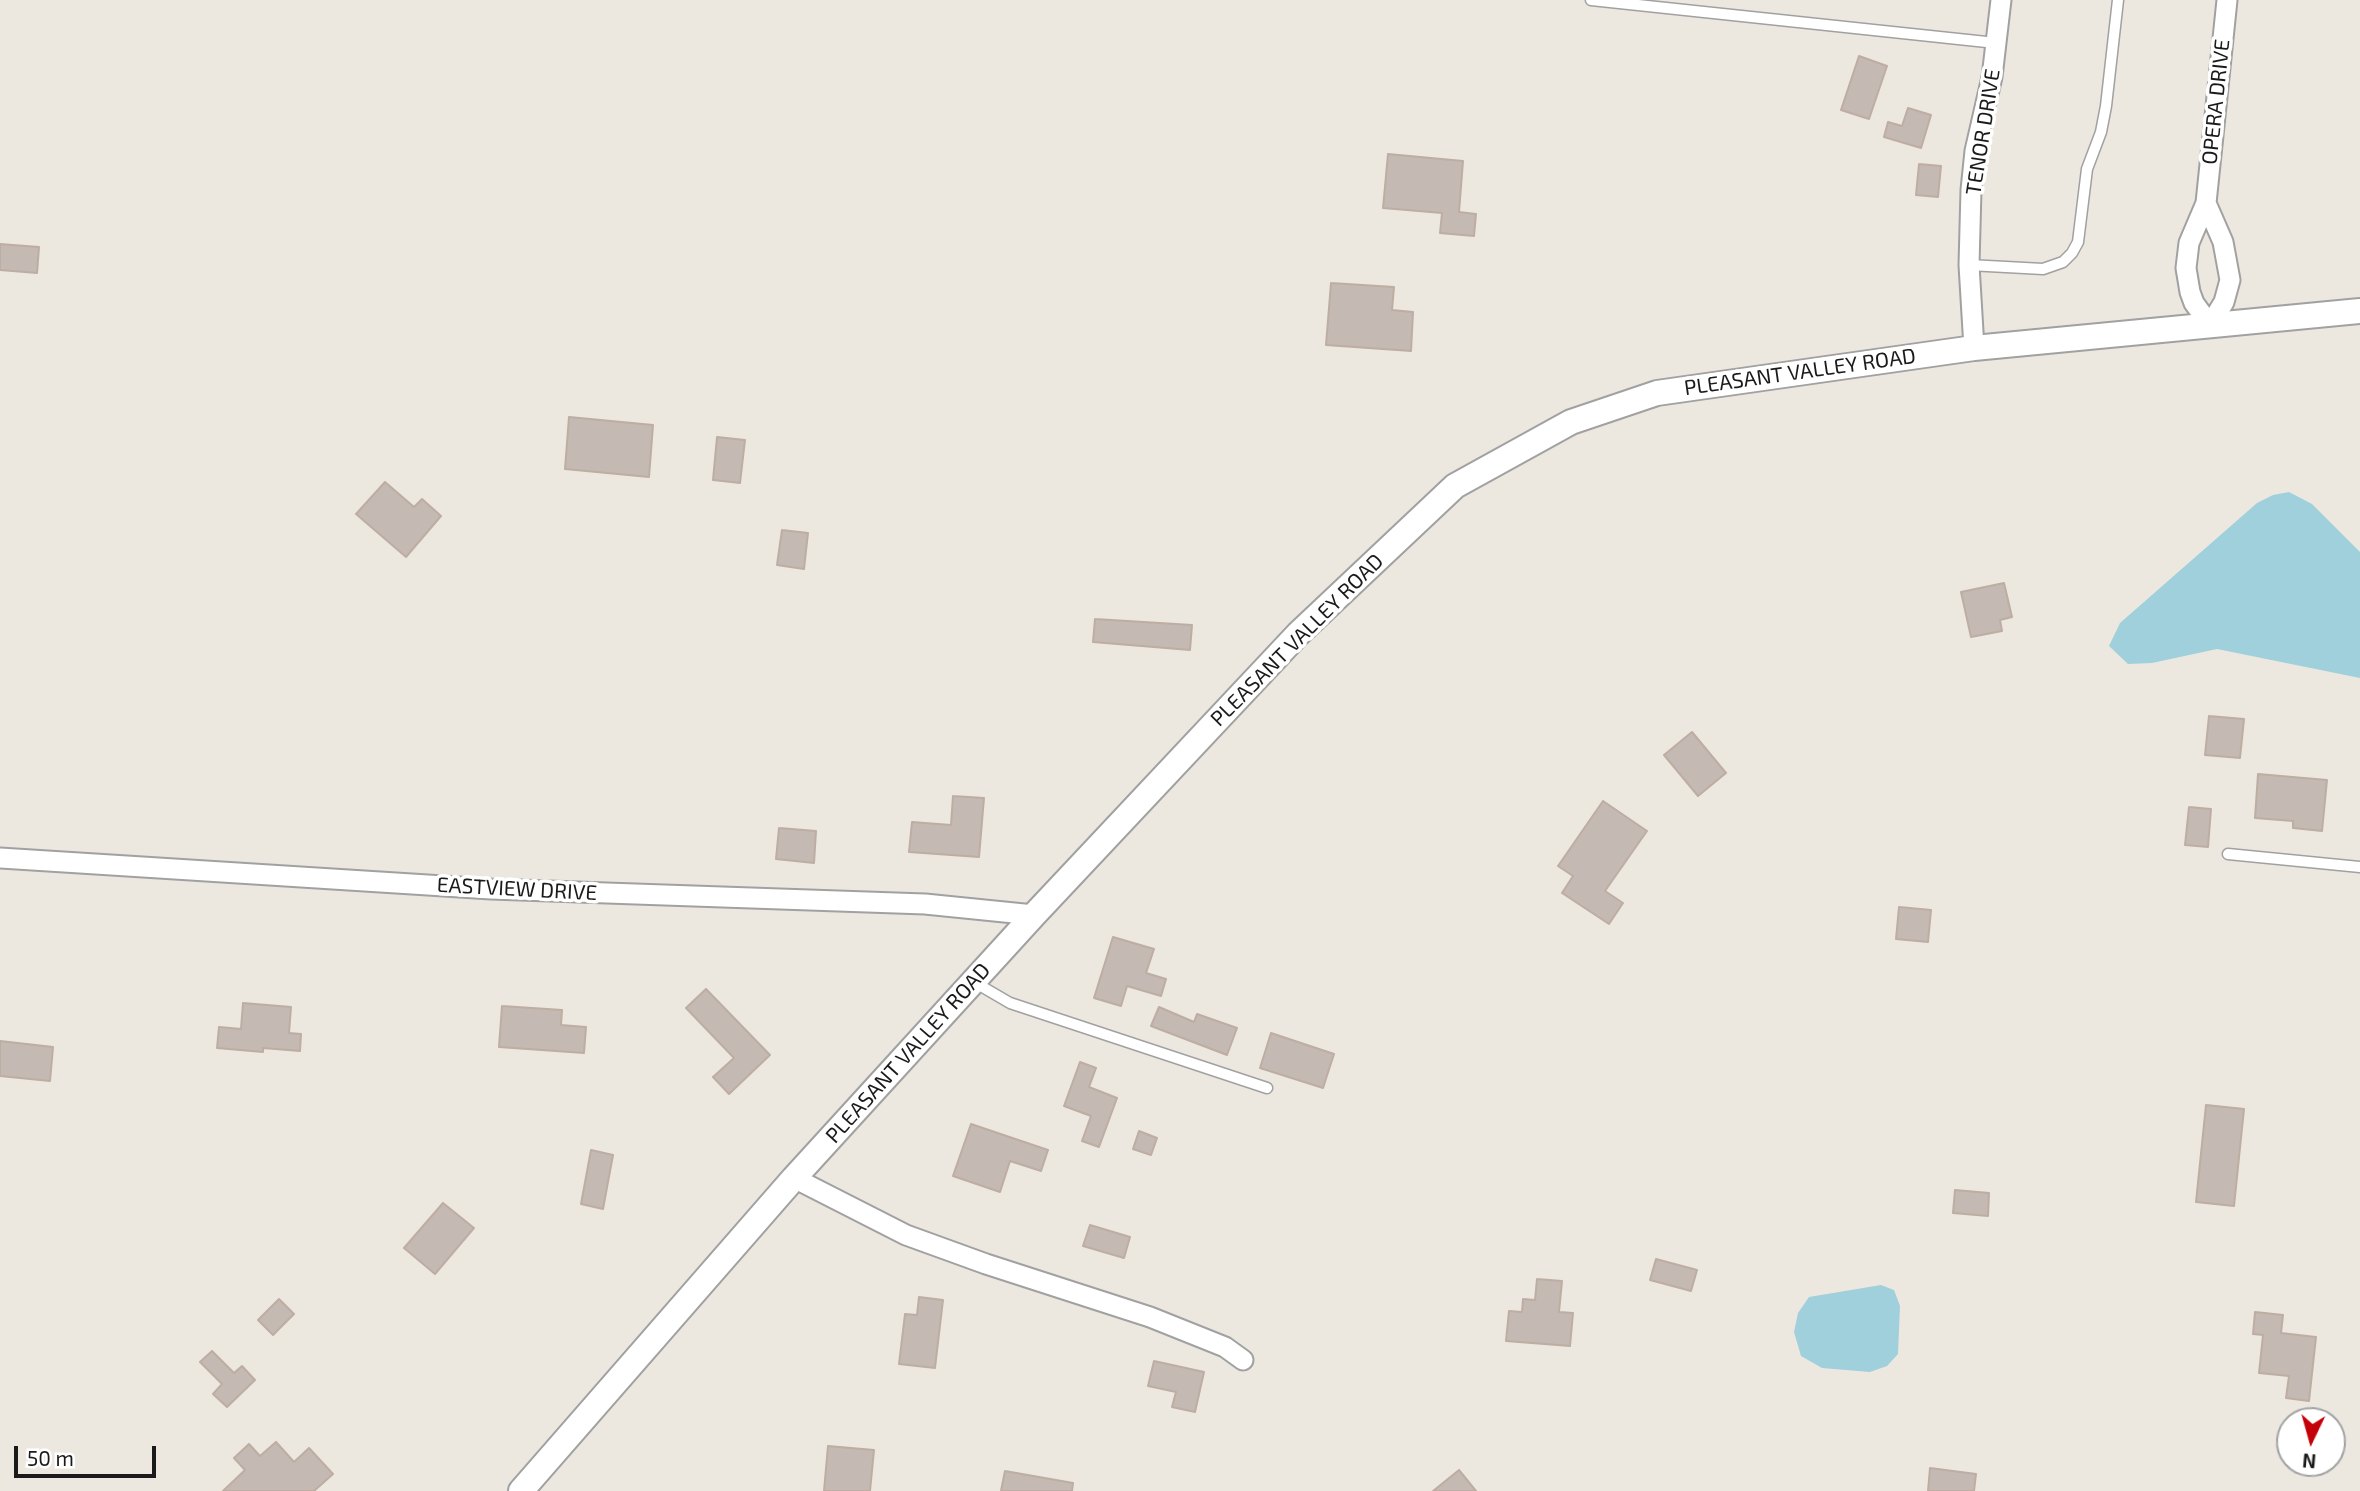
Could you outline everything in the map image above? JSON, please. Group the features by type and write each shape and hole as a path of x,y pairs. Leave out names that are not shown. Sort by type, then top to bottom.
{"street":[{"name":"TENOR DRIVE","path":"1974,348 1969,265 1975,151 1992,77 2001,0"},
{"name":"OPERA DRIVE","path":"2206,203 2223,242 2230,280 2224,302 2210,325 2194,303 2186,268 2189,243 2206,203 2227,0"},
{"name":"PLEASANT VALLEY ROAD","path":"521,1491 794,1178 1034,915 1298,634 1455,486 1571,422 1657,393 1974,348 2360,311"},
{"name":"EASTVIEW DRIVE","path":"0,858 491,889 925,904 1034,915"},
{"path":"794,1178 905,1235 1150,1317 1225,1347 1243,1360"}],"lane":[{"path":"1591,0 1996,43"},
{"path":"1969,265 2043,269 2063,262 2072,253 2078,242 2087,169 2104,120 2118,0"},
{"path":"2228,854 2360,867"},
{"path":"973,981 1010,1003 1267,1088"}],"water":[{"path":"2289,492 2312,504 2360,552 2360,678 2217,649 2152,663 2128,664 2109,646 2120,623 2257,503 2273,495"},
{"path":"1881,1285 1894,1290 1900,1306 1898,1354 1887,1366 1870,1372 1822,1368 1801,1356 1794,1332 1798,1313 1809,1297"}],"building":[{"path":"1859,56 1887,66 1869,119 1841,110"},
{"path":"1908,108 1931,115 1921,148 1884,137 1888,122 1902,126"},
{"path":"1388,154 1463,161 1459,212 1476,214 1474,236 1440,233 1442,213 1383,208"},
{"path":"1919,164 1941,166 1938,197 1916,195"},
{"path":"0,244 39,247 37,273 0,270"},
{"path":"1331,283 1394,287 1392,310 1413,312 1411,351 1326,345"},
{"path":"569,417 653,425 649,477 565,469"},
{"path":"717,437 745,440 740,483 713,480"},
{"path":"385,482 414,507 422,499 441,516 406,557 356,514"},
{"path":"782,530 808,533 804,569 777,565"},
{"path":"2004,583 2012,617 2000,620 2002,631 1971,637 1961,592"},
{"path":"1095,619 1192,625 1190,650 1093,642"},
{"path":"2209,716 2244,719 2240,758 2205,755"},
{"path":"1692,732 1726,773 1698,796 1664,755"},
{"path":"2258,774 2327,780 2322,831 2293,828 2293,821 2255,818"},
{"path":"953,796 984,798 979,857 909,852 912,822 951,825"},
{"path":"1603,801 1647,831 1605,891 1623,903 1609,924 1562,893 1573,876 1558,866"},
{"path":"2189,807 2211,809 2208,847 2185,845"},
{"path":"779,828 816,831 814,863 776,859"},
{"path":"1899,907 1931,910 1928,942 1896,939"},
{"path":"1113,937 1154,949 1146,973 1166,979 1161,996 1127,986 1121,1006 1094,998"},
{"path":"706,989 770,1055 729,1094 713,1077 734,1058 686,1008"},
{"path":"243,1003 291,1007 289,1033 301,1034 300,1051 263,1048 263,1052 217,1048 219,1027 241,1029"},
{"path":"502,1006 562,1010 561,1025 586,1027 584,1053 499,1047"},
{"path":"1159,1007 1194,1022 1197,1014 1237,1028 1227,1055 1151,1026"},
{"path":"1271,1033 1334,1054 1323,1088 1260,1068"},
{"path":"0,1041 53,1047 50,1081 0,1076"},
{"path":"1080,1062 1096,1068 1089,1087 1117,1098 1099,1147 1082,1141 1091,1116 1064,1106"},
{"path":"2206,1105 2244,1109 2234,1206 2196,1202"},
{"path":"971,1124 1048,1150 1041,1171 1010,1161 1000,1192 953,1176"},
{"path":"1139,1131 1157,1138 1151,1155 1133,1149"},
{"path":"591,1150 613,1155 603,1209 581,1204"},
{"path":"1955,1190 1989,1193 1988,1216 1953,1213"},
{"path":"443,1203 474,1228 435,1274 404,1248"},
{"path":"1090,1225 1130,1237 1124,1258 1083,1246"},
{"path":"1656,1259 1697,1270 1691,1291 1650,1280"},
{"path":"1537,1279 1562,1281 1559,1312 1573,1313 1570,1346 1506,1341 1509,1311 1522,1312 1523,1299 1535,1300"},
{"path":"919,1297 943,1300 935,1368 899,1364 905,1314 917,1315"},
{"path":"279,1299 294,1314 273,1335 258,1320"},
{"path":"2255,1312 2283,1315 2281,1333 2316,1337 2309,1401 2286,1398 2289,1376 2259,1373 2263,1335 2253,1334"},
{"path":"212,1351 234,1373 242,1366 255,1380 227,1407 213,1394 222,1384 200,1362"},
{"path":"1154,1361 1204,1372 1195,1412 1172,1407 1176,1392 1148,1386"},
{"path":"276,1442 294,1462 309,1448 333,1474 314,1491 223,1491 245,1470 234,1458 249,1444 260,1456"},
{"path":"828,1446 874,1450 870,1491 824,1491"},
{"path":"1930,1468 1976,1474 1974,1491 1928,1491"},
{"path":"1459,1470 1476,1491 1433,1491"},
{"path":"1005,1471 1073,1483 1072,1491 1001,1491"}]}
